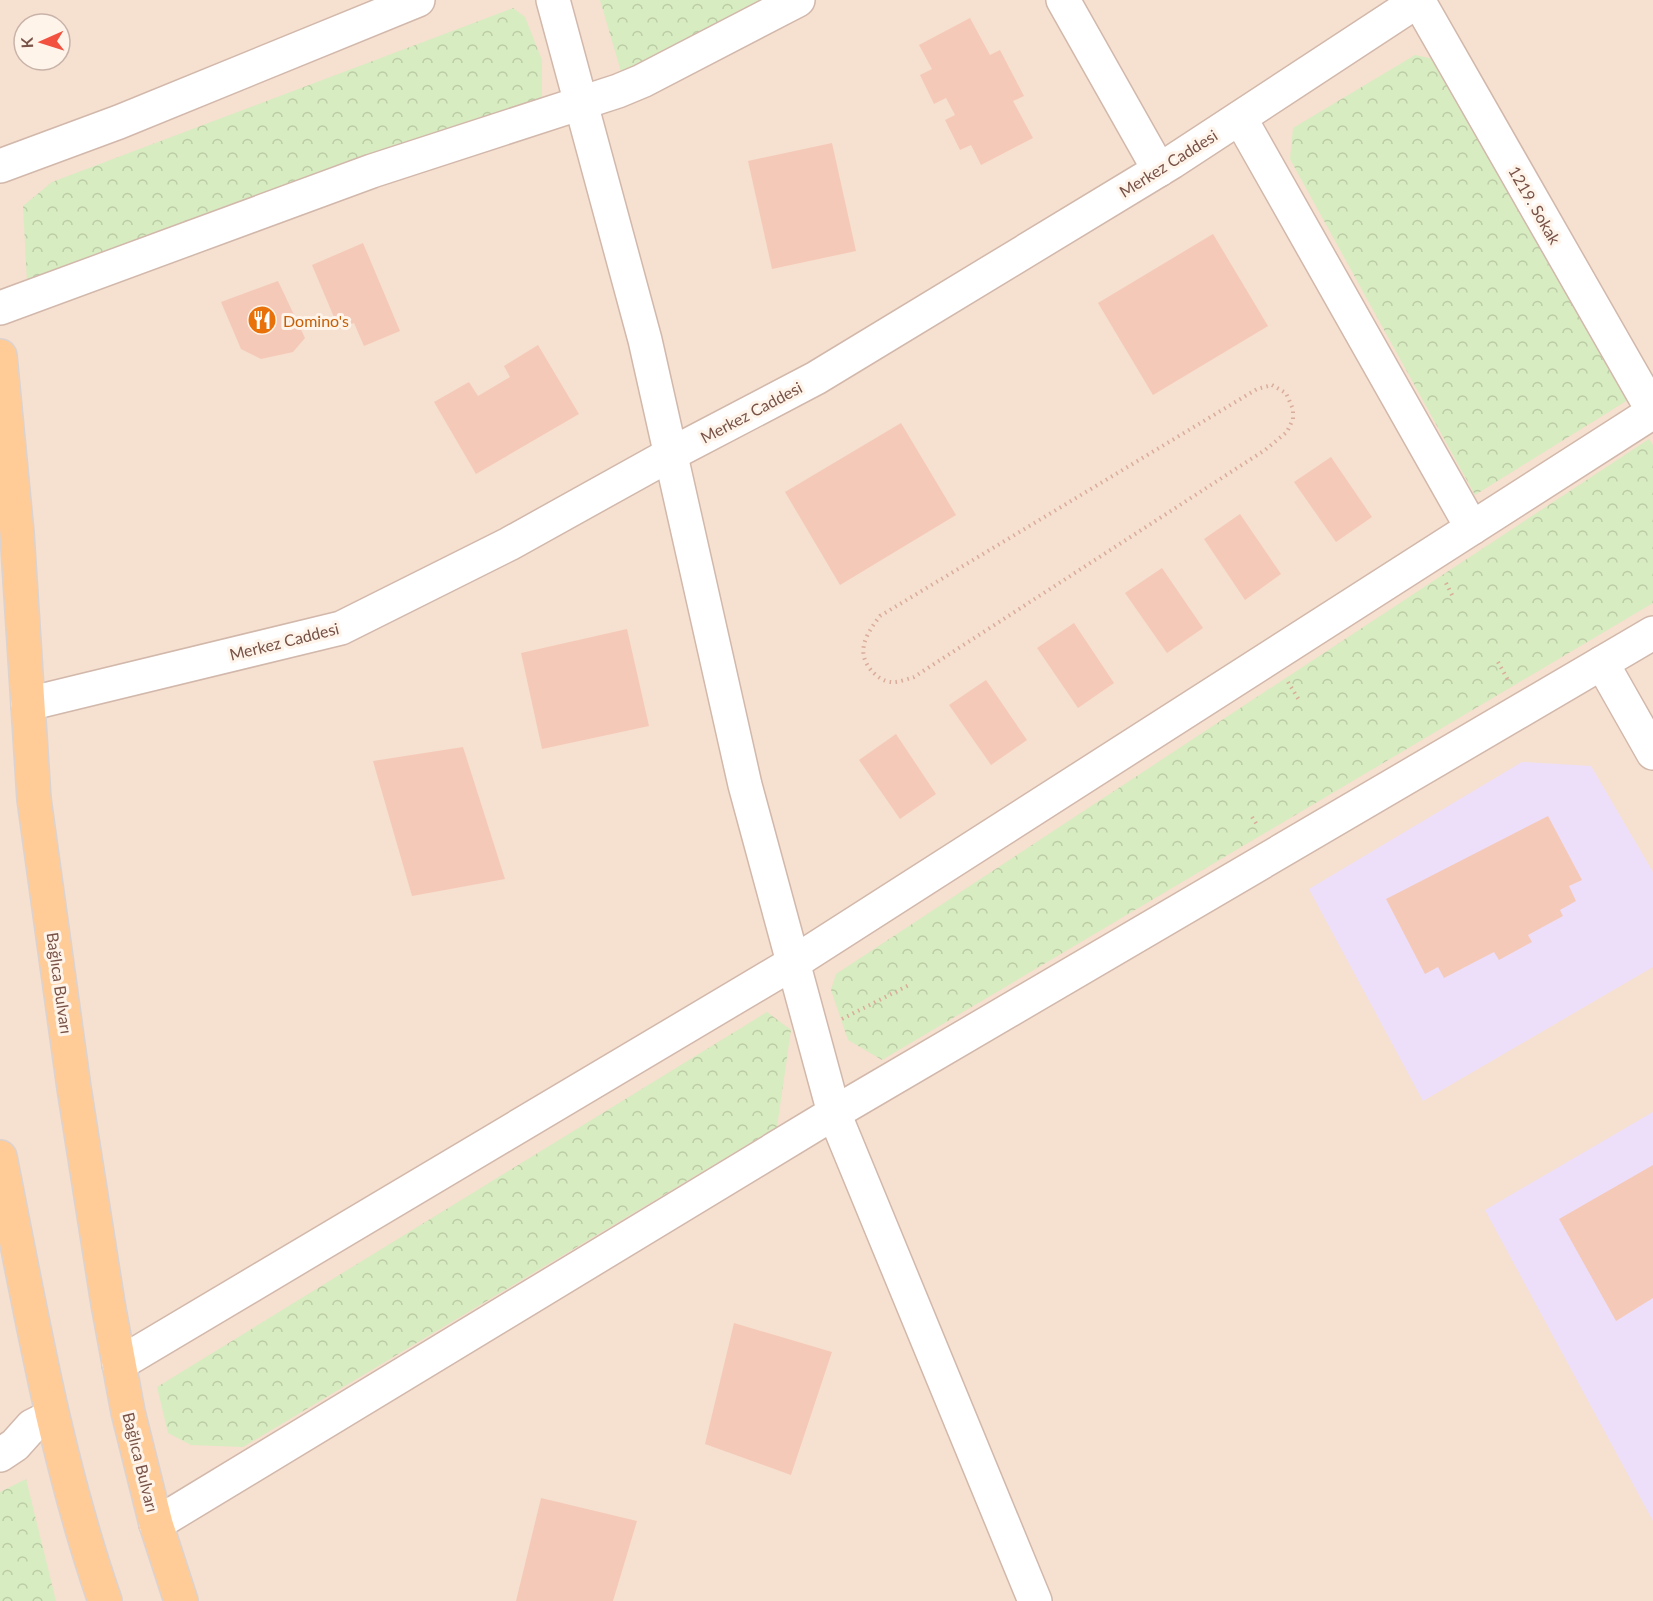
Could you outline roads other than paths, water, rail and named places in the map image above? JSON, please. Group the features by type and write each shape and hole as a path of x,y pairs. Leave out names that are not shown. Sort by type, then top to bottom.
{"main road":[{"name":"Bağlıca Bulvarı","path":"0,356 17,533 34,798 60,987 99,1247 128,1412 156,1524 181,1601"},
{"path":"0,1157 51,1416 88,1553 105,1601"}],"street":[{"path":"0,166 119,122 418,0"},
{"path":"553,0 645,340 745,785 834,1113 1035,1601"},
{"path":"0,308 372,171 581,104 642,81 798,0"},
{"path":"1063,0 1158,171"},
{"name":"Merkez Caddesi","path":"28,704 341,628 509,544 670,454 816,378 1158,171 1418,0"},
{"name":"1219. Sokak","path":"1418,0 1653,412"},
{"path":"1240,118 1472,528"},
{"path":"119,1364 793,963 1653,412"},
{"path":"156,1524 834,1113 1653,633"},
{"path":"1602,663 1653,753"},
{"path":"0,1455 15,1445 32,1426 51,1416"}],"place":[{"name":"Domino's","path":"262,320"}]}
